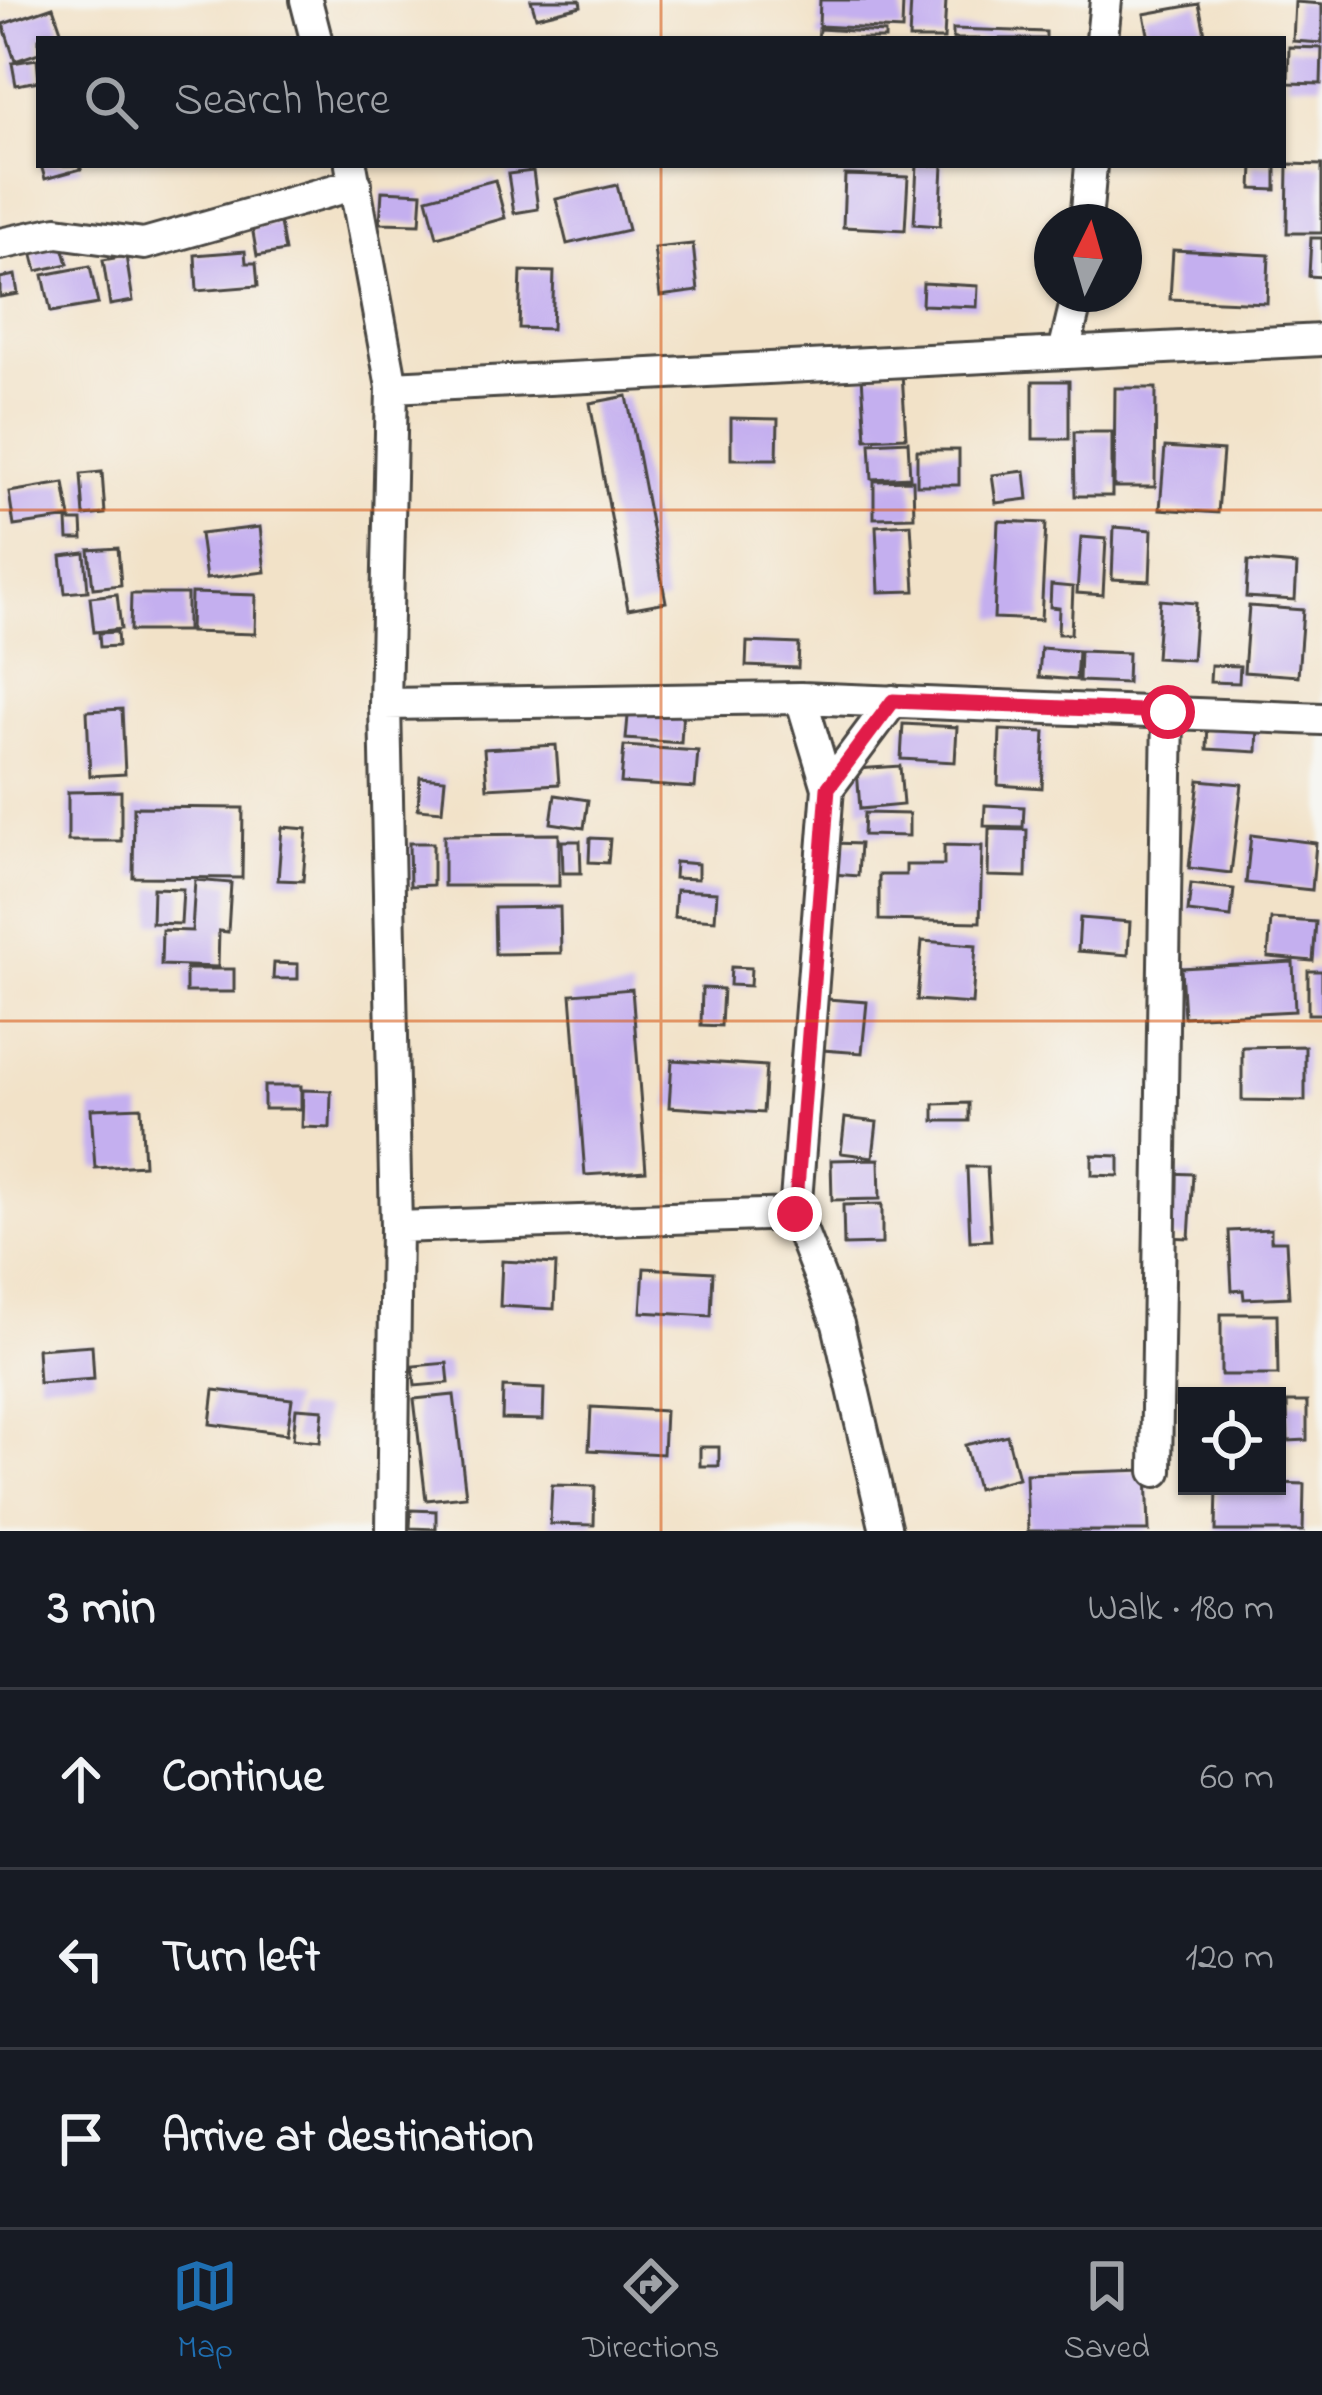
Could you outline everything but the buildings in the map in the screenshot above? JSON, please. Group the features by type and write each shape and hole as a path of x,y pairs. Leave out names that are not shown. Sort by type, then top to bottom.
{"street":[{"path":"306,0 315,36"},
{"path":"1102,36 1106,0"},
{"path":"1088,204 1091,168"},
{"path":"0,244 57,232 144,244 353,175 392,387 385,704 396,1227 392,1531"},
{"path":"1064,352 1074,312"},
{"path":"392,387 1322,340"},
{"path":"385,704 801,698 1322,719"},
{"path":"801,698 828,788 795,1214 838,1324 886,1531"},
{"path":"828,788 893,701"},
{"path":"1156,1471 1168,712"},
{"path":"396,1227 795,1214"}],"route":[{"path":"795,1214 828,788 893,701 1168,712"}]}
